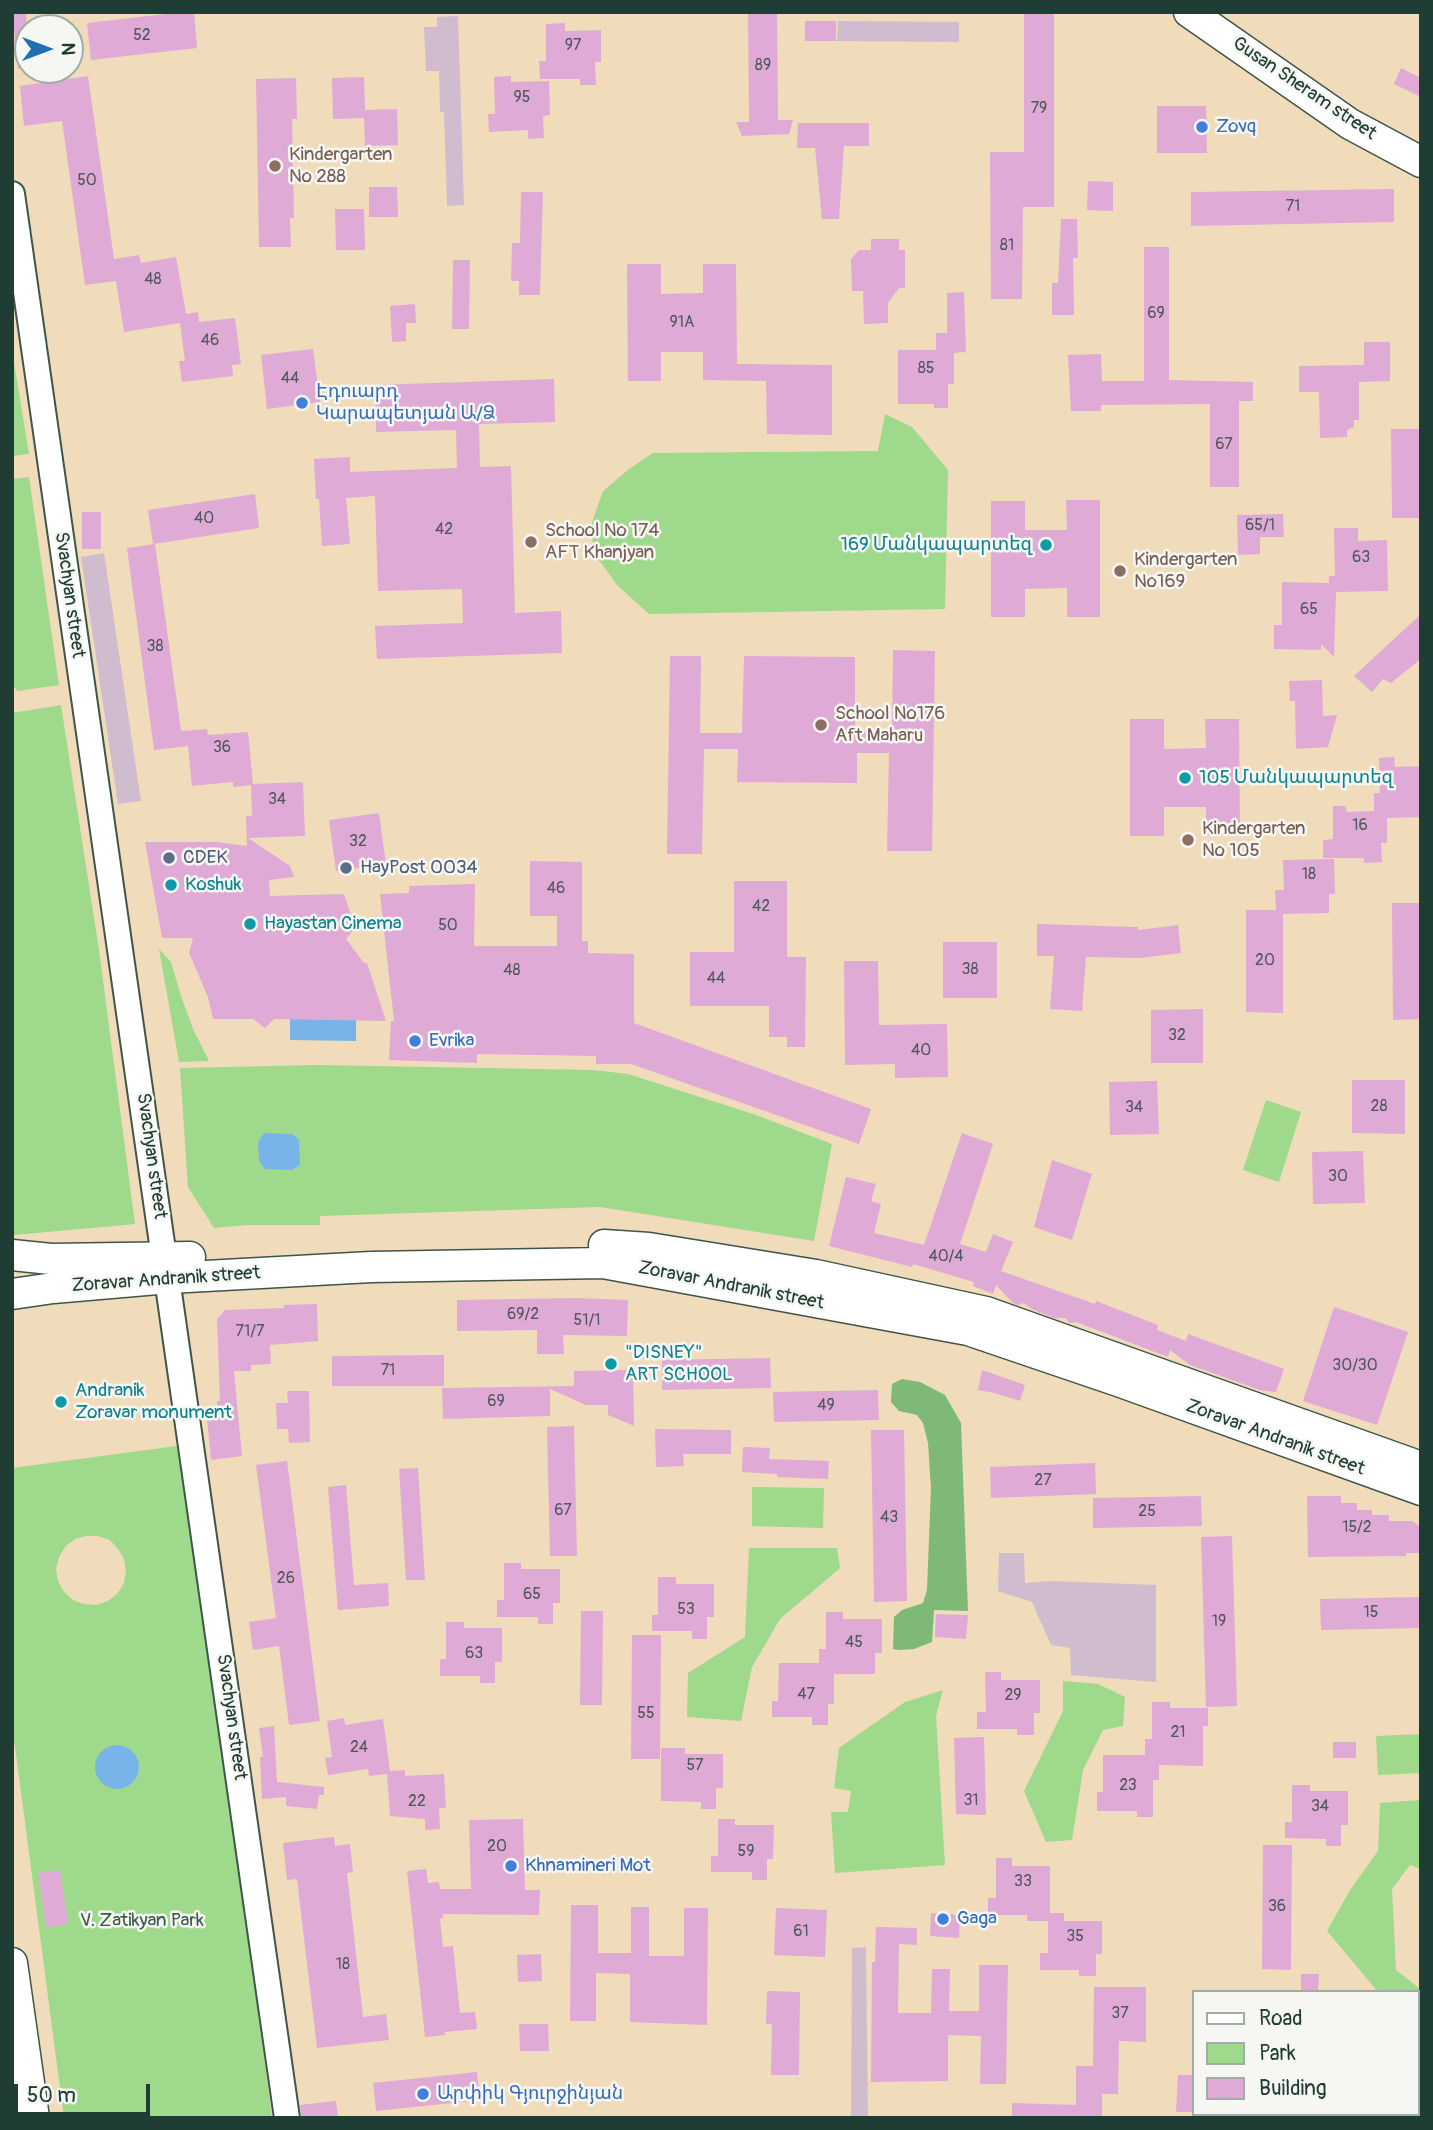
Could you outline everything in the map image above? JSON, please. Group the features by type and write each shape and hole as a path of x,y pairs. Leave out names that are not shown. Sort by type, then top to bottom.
{"main road":[{"name":"Gusan Sheram street","path":"1189,12 1350,124 1421,162"},
{"name":"Zoravar Andranik street","path":"12,1294 167,1268 391,1248 602,1245 649,1248 816,1275 986,1312 1421,1467"},
{"name":"Zoravar Andranik street","path":"12,1255 167,1268 589,1263 648,1270 968,1330 1421,1490"},
{"path":"12,1964 34,2118"}],"street":[{"name":"Svachyan street","path":"12,194 287,2118"}],"shaded area":[{"path":"458,16 464,205 447,206 444,112 440,112 439,71 426,71 424,27 437,27 437,17"},
{"path":"838,21 959,22 959,42 837,41"},
{"path":"104,553 141,801 118,804 81,557"},
{"path":"999,1553 1024,1553 1025,1583 1051,1581 1156,1585 1156,1682 1071,1675 1070,1648 1051,1645 1032,1602 998,1591"},
{"path":"866,1947 868,2118 851,2118 852,1948"}],"green space":[{"path":"12,350 29,454 12,456"},
{"path":"885,414 912,427 948,470 945,609 649,614 617,585 596,556 590,528 603,491 653,453 878,451"},
{"path":"29,477 59,685 18,691 12,685 12,479"},
{"path":"61,705 99,950 135,1224 14,1235 12,713"},
{"path":"159,949 171,962 193,1029 209,1061 179,1062"},
{"path":"318,1065 593,1070 628,1074 753,1114 832,1144 814,1241 600,1207 320,1216 320,1225 214,1228 188,1187 180,1068"},
{"path":"1266,1100 1301,1112 1279,1182 1243,1170"},
{"path":"902,1379 920,1382 945,1395 961,1423 968,1611 934,1610 932,1642 914,1649 899,1650 893,1649 894,1617 902,1610 923,1603 927,1590 931,1488 928,1443 923,1423 917,1415 899,1411 891,1402 892,1384"},
{"name":"V. Zatikyan Park","path":"184,1445 272,2118 64,2118 12,1724 12,1468","holes":["98,1536 110,1540 124,1559 124,1583 108,1601 96,1605 84,1604 73,1600 64,1592 56,1569 65,1547 75,1539"]},
{"path":"752,1487 824,1488 823,1528 752,1526"},
{"path":"749,1548 837,1548 840,1568 780,1619 752,1667 741,1721 687,1717 688,1673 745,1637"},
{"path":"1063,1681 1098,1684 1125,1697 1123,1726 1103,1730 1083,1770 1072,1840 1046,1842 1024,1791 1063,1711"},
{"path":"943,1690 936,1716 945,1865 835,1873 831,1812 848,1812 851,1791 834,1788 839,1748 905,1702"},
{"path":"1421,1734 1421,1773 1378,1775 1376,1736"},
{"path":"1420,1800 1421,1869 1410,1865 1392,1889 1396,1970 1419,1988 1421,1978 1421,2047 1419,1990 1376,1990 1327,1931 1350,1890 1378,1851 1380,1803"}],"water":[{"path":"290,1019 356,1019 356,1041 290,1040"},
{"path":"264,1133 292,1134 299,1140 300,1165 292,1170 265,1169 259,1161 258,1142"},
{"path":"117,1745 126,1746 133,1751 138,1758 138,1776 133,1783 126,1788 117,1789 108,1788 101,1783 96,1776 95,1767 96,1758 101,1751 108,1746"}],"building":[{"path":"12,12 26,12 14,14 14,31"},
{"path":"194,12 197,48 91,60 87,23"},
{"path":"748,12 777,12 778,120 793,120 789,134 742,136 736,122 749,122"},
{"path":"1024,12 1054,12 1054,207 1023,207 1022,299 991,299 990,152 1024,152"},
{"path":"805,21 836,21 836,41 805,41"},
{"path":"565,23 565,31 601,30 601,62 595,62 596,85 580,85 580,79 540,79 539,61 546,61 546,24"},
{"path":"1401,68 1421,78 1421,97 1394,84"},
{"path":"88,76 114,259 139,255 141,263 176,257 186,314 198,312 199,322 235,318 241,364 232,365 233,376 182,382 179,361 185,361 180,323 124,332 116,281 85,285 62,121 24,126 20,86 84,84 84,77"},
{"path":"511,76 511,82 549,81 550,115 543,116 544,138 528,139 528,130 489,132 488,114 495,114 494,77"},
{"path":"364,77 365,110 397,109 398,145 365,146 364,118 333,119 332,78"},
{"path":"296,78 297,119 292,119 294,218 290,218 291,247 259,247 256,79"},
{"path":"1157,106 1206,106 1207,153 1157,153"},
{"path":"798,123 869,123 869,146 844,146 839,219 822,219 815,148 797,148"},
{"path":"1088,181 1113,182 1113,211 1087,210"},
{"path":"369,187 397,187 398,217 369,217"},
{"path":"1394,189 1394,222 1191,226 1191,192"},
{"path":"521,192 543,192 540,295 519,295 519,281 511,281 512,243 520,243"},
{"path":"335,209 364,209 365,250 336,250"},
{"path":"1061,219 1077,219 1078,258 1073,258 1074,315 1052,315 1052,283 1058,283"},
{"path":"871,239 899,239 899,250 905,250 905,288 899,288 888,303 888,323 864,324 863,291 852,291 851,259 859,250 871,250"},
{"path":"1144,247 1169,247 1169,380 1253,382 1253,401 1239,401 1239,487 1210,487 1210,404 1101,405 1101,411 1071,411 1068,355 1101,354 1102,381 1144,381"},
{"path":"453,260 470,260 469,329 452,329"},
{"path":"627,264 661,264 661,294 703,293 703,264 736,264 737,364 832,365 832,435 767,434 766,381 703,380 703,352 661,352 661,381 628,381"},
{"path":"964,292 966,352 954,353 954,384 948,384 948,408 934,408 934,404 898,404 898,350 936,350 936,333 947,333 947,293"},
{"path":"415,304 416,323 406,323 406,341 392,342 390,306"},
{"path":"1364,342 1390,342 1390,381 1359,382 1359,420 1354,420 1354,427 1347,430 1347,437 1320,438 1319,392 1299,392 1299,366 1364,365"},
{"path":"313,349 320,402 267,409 261,355"},
{"path":"554,379 555,422 479,424 480,467 511,466 515,613 561,611 562,653 377,659 375,626 463,623 462,589 378,591 375,496 346,498 350,544 322,546 314,459 350,457 350,472 457,468 456,430 376,432 375,385"},
{"path":"1391,429 1421,429 1421,518 1392,518"},
{"path":"255,494 259,528 153,544 148,510"},
{"name":"169 Մանկապարտեզ","path":"1066,500 1100,500 1100,617 1067,617 1067,588 1025,589 1025,617 991,617 991,501 1025,501 1025,530 1067,530"},
{"path":"82,512 101,512 101,549 82,549"},
{"path":"1283,514 1284,537 1260,537 1260,554 1238,555 1237,515"},
{"path":"1334,528 1358,528 1358,541 1387,540 1388,591 1336,592 1334,657 1321,644 1321,650 1274,649 1274,625 1282,625 1282,582 1329,583 1329,576 1335,576"},
{"path":"155,544 181,731 207,729 208,735 248,732 253,784 303,782 305,836 248,838 290,866 294,877 269,880 270,896 344,894 355,928 346,939 364,963 367,963 386,1021 274,1019 265,1028 253,1019 213,1019 208,997 189,953 193,938 162,938 145,842 216,842 247,846 246,816 252,816 251,785 233,787 233,782 192,786 188,746 154,750 127,548"},
{"path":"1421,614 1421,659 1391,683 1383,679 1372,692 1354,676"},
{"path":"893,650 935,651 932,851 887,851 889,753 857,753 857,783 737,782 738,749 704,749 702,854 667,854 670,656 701,656 700,733 742,733 744,656 855,657 855,732 892,732"},
{"path":"1322,680 1323,716 1337,715 1328,747 1296,749 1295,701 1290,701 1289,681"},
{"name":"105 Մանկապարտեզ","path":"1130,719 1164,719 1164,749 1206,748 1205,719 1239,719 1240,835 1206,835 1206,807 1164,807 1164,836 1130,836"},
{"path":"1394,757 1395,767 1421,766 1421,817 1387,818 1387,843 1381,843 1382,862 1364,863 1364,858 1323,858 1323,840 1333,839 1333,806 1345,806 1347,812 1374,811 1374,793 1380,793 1379,758"},
{"path":"379,813 386,864 336,871 329,820"},
{"path":"1334,859 1335,894 1329,894 1329,913 1283,914 1283,1013 1246,1012 1246,910 1276,910 1275,890 1284,890 1283,860"},
{"path":"530,861 582,862 582,941 588,941 588,953 634,954 634,1023 871,1109 859,1144 631,1064 596,1064 596,1056 477,1054 477,1063 389,1060 391,1021 394,1021 380,894 409,893 409,886 475,884 474,946 557,946 557,916 530,916"},
{"path":"734,881 787,881 787,957 806,957 805,1047 787,1047 787,1037 769,1037 769,1006 690,1006 690,952 734,952"},
{"path":"1392,903 1421,903 1421,1019 1393,1020"},
{"path":"1037,924 1138,927 1138,930 1178,925 1181,953 1140,958 1086,957 1082,1011 1050,1009 1054,956 1037,956"},
{"path":"943,942 997,942 997,998 943,998"},
{"path":"844,961 878,961 879,1025 947,1024 948,1077 895,1078 895,1064 845,1065"},
{"path":"1203,1009 1203,1063 1151,1063 1151,1010"},
{"path":"1352,1080 1405,1080 1405,1134 1352,1133"},
{"path":"1157,1081 1159,1134 1110,1135 1109,1082"},
{"path":"962,1133 993,1144 960,1244 986,1252 993,1234 1013,1242 1001,1271 1095,1304 1096,1301 1158,1325 1157,1330 1186,1341 1188,1334 1284,1369 1276,1392 1260,1390 1190,1365 1170,1350 1168,1357 1076,1322 1070,1323 1065,1318 1054,1318 1023,1303 1018,1305 996,1285 993,1294 973,1286 974,1282 913,1264 912,1267 829,1246 846,1177 876,1184 871,1201 881,1204 874,1233 924,1245"},
{"path":"1363,1151 1365,1203 1313,1204 1312,1152"},
{"path":"1052,1160 1092,1174 1072,1240 1034,1227"},
{"path":"457,1300 628,1300 627,1336 563,1335 564,1354 537,1354 537,1330 457,1331"},
{"path":"317,1304 318,1341 270,1345 271,1364 251,1365 251,1371 234,1371 242,1456 211,1460 207,1418 218,1417 217,1401 220,1401 217,1319 225,1310"},
{"path":"1334,1307 1408,1332 1377,1425 1303,1401"},
{"path":"444,1355 444,1386 332,1386 332,1356"},
{"path":"770,1358 771,1388 662,1390 662,1360"},
{"path":"633,1370 634,1426 608,1415 608,1405 586,1405 550,1389 550,1416 443,1419 442,1388 574,1386 574,1371"},
{"path":"982,1370 1025,1385 1020,1401 978,1390"},
{"path":"878,1390 879,1420 774,1422 773,1392"},
{"path":"287,1391 309,1391 310,1442 289,1443 288,1429 277,1429 276,1403 288,1403"},
{"path":"574,1426 577,1556 550,1556 547,1427"},
{"path":"655,1429 731,1430 731,1454 683,1454 684,1466 656,1467"},
{"path":"871,1430 904,1430 907,1601 874,1602"},
{"path":"743,1447 770,1448 769,1459 829,1461 828,1479 777,1477 777,1474 742,1472"},
{"path":"287,1461 320,1721 289,1725 279,1646 253,1650 249,1622 276,1618 256,1465"},
{"path":"1095,1463 1096,1494 991,1498 990,1467"},
{"path":"418,1468 425,1580 406,1580 399,1469"},
{"path":"346,1485 354,1585 388,1583 389,1606 338,1610 328,1487"},
{"path":"1201,1496 1202,1526 1093,1528 1093,1498"},
{"path":"1307,1496 1341,1496 1341,1503 1357,1503 1357,1510 1372,1510 1372,1515 1389,1515 1389,1521 1412,1521 1421,1527 1421,1553 1406,1553 1406,1556 1308,1557"},
{"path":"1232,1536 1237,1706 1206,1707 1201,1537"},
{"path":"504,1563 521,1563 521,1569 560,1569 560,1603 553,1603 553,1624 538,1624 538,1617 497,1617 497,1600 504,1600"},
{"path":"658,1577 676,1577 676,1584 714,1584 714,1617 707,1617 707,1639 692,1639 692,1631 652,1631 652,1615 658,1615"},
{"path":"1421,1597 1421,1628 1321,1630 1320,1599"},
{"path":"581,1611 603,1611 602,1705 580,1705"},
{"path":"826,1612 843,1612 843,1619 882,1619 882,1653 875,1653 875,1674 834,1674 834,1704 828,1704 828,1725 812,1725 812,1717 772,1717 772,1701 778,1701 779,1663 819,1663 819,1649 826,1649"},
{"path":"936,1614 968,1615 966,1639 935,1637"},
{"path":"446,1622 464,1622 464,1628 502,1628 502,1662 495,1662 495,1683 480,1683 480,1676 440,1676 440,1659 446,1659"},
{"path":"632,1635 661,1635 660,1759 631,1759"},
{"path":"985,1672 1001,1672 1001,1680 1040,1680 1040,1713 1034,1713 1034,1735 1017,1735 1017,1729 977,1729 977,1712 986,1712"},
{"path":"1152,1702 1170,1702 1170,1708 1208,1708 1208,1726 1203,1726 1203,1766 1159,1765 1159,1780 1153,1780 1153,1817 1137,1817 1137,1811 1097,1811 1097,1792 1103,1792 1103,1755 1145,1755 1145,1739 1152,1739"},
{"path":"344,1718 345,1725 383,1719 390,1771 405,1770 405,1776 444,1774 446,1808 439,1808 440,1829 425,1830 425,1819 390,1816 387,1774 369,1776 368,1769 328,1775 325,1758 332,1757 327,1721"},
{"path":"274,1726 277,1782 324,1787 324,1795 319,1795 317,1809 286,1806 286,1797 262,1799 260,1757 263,1757 259,1728"},
{"path":"984,1737 986,1815 956,1814 954,1738"},
{"path":"1333,1742 1356,1742 1356,1758 1333,1758"},
{"path":"661,1748 685,1748 685,1754 723,1754 723,1788 716,1788 716,1809 701,1809 701,1802 661,1801"},
{"path":"1292,1785 1310,1785 1310,1791 1348,1791 1348,1825 1341,1825 1341,1846 1326,1846 1326,1839 1285,1838 1285,1822 1292,1822"},
{"path":"523,1819 525,1890 540,1890 539,1915 443,1914 440,1919 443,1947 453,1946 460,2013 475,2012 477,2029 425,2037 407,1871 426,1869 428,1883 439,1882 440,1889 471,1889 469,1820"},
{"path":"718,1819 735,1819 735,1825 774,1825 773,1859 767,1859 767,1880 752,1880 752,1872 711,1872 711,1856 718,1856"},
{"path":"334,1837 335,1846 350,1844 353,1872 347,1873 363,2017 386,2014 389,2040 317,2048 297,1879 287,1880 283,1843"},
{"path":"1263,1845 1292,1845 1291,1970 1262,1969"},
{"path":"996,1858 1012,1858 1012,1866 1050,1866 1050,1913 1064,1913 1064,1921 1102,1921 1102,1954 1096,1954 1096,1976 1079,1976 1079,1970 1040,1970 1040,1953 1048,1953 1048,1921 1027,1921 1027,1915 988,1915 988,1898 996,1898"},
{"path":"60,1870 68,1924 46,1927 38,1873"},
{"path":"571,1905 598,1905 598,1953 631,1953 631,1907 649,1907 649,1956 684,1956 684,1908 708,1908 707,2025 630,2022 630,1974 596,1973 596,2021 570,2021"},
{"path":"776,1908 827,1910 825,1957 774,1955"},
{"path":"931,1913 960,1915 959,1938 930,1936"},
{"path":"876,1927 917,1928 917,1945 899,1944 898,2013 931,2013 932,1969 950,1969 949,2011 979,2011 979,1965 1008,1965 1006,2084 980,2084 981,2036 948,2035 948,2081 871,2082 872,1962 875,1962"},
{"path":"541,1954 542,1981 518,1982 517,1955"},
{"path":"1301,1974 1319,1974 1318,1990 1301,1990"},
{"path":"1094,1987 1146,1987 1146,2042 1119,2041 1118,2094 1102,2094 1102,2118 1012,2118 1012,2103 1076,2105 1076,2066 1093,2066"},
{"path":"767,1991 800,1992 799,2075 771,2075 772,2024 766,2024"},
{"path":"519,2024 548,2024 549,2051 520,2051"},
{"path":"477,2072 480,2100 376,2111 373,2083"},
{"path":"1178,2075 1192,2075 1192,2112 1176,2112"},
{"path":"336,2101 338,2118 302,2118 300,2105"}],"place":[{"name":"Zovq","path":"1202,127"},
{"name":"Kindergarten No 288","path":"275,166"},
{"name":"Էդուարդ Կարապետյան Ա/Ձ","path":"302,403"},
{"name":"School No 174 AFT Khanjyan","path":"531,542"},
{"name":"169 Մանկապարտեզ","path":"1046,545"},
{"name":"Kindergarten No169","path":"1120,571"},
{"name":"School No176 Aft Maharu","path":"821,725"},
{"name":"105 Մանկապարտեզ","path":"1185,778"},
{"name":"Kindergarten No 105","path":"1188,840"},
{"name":"CDEK","path":"169,858"},
{"name":"HayPost 0034","path":"346,868"},
{"name":"Koshuk","path":"171,885"},
{"name":"Hayastan Cinema","path":"250,924"},
{"name":"Evrika","path":"415,1041"},
{"name":"\"DISNEY\" ART SCHOOL","path":"611,1364"},
{"name":"Andranik Zoravar monument","path":"61,1402"},
{"name":"Khnamineri Mot","path":"511,1866"},
{"name":"Gaga","path":"943,1919"},
{"name":"Արփիկ Գյուրջինյան","path":"423,2094"}]}
